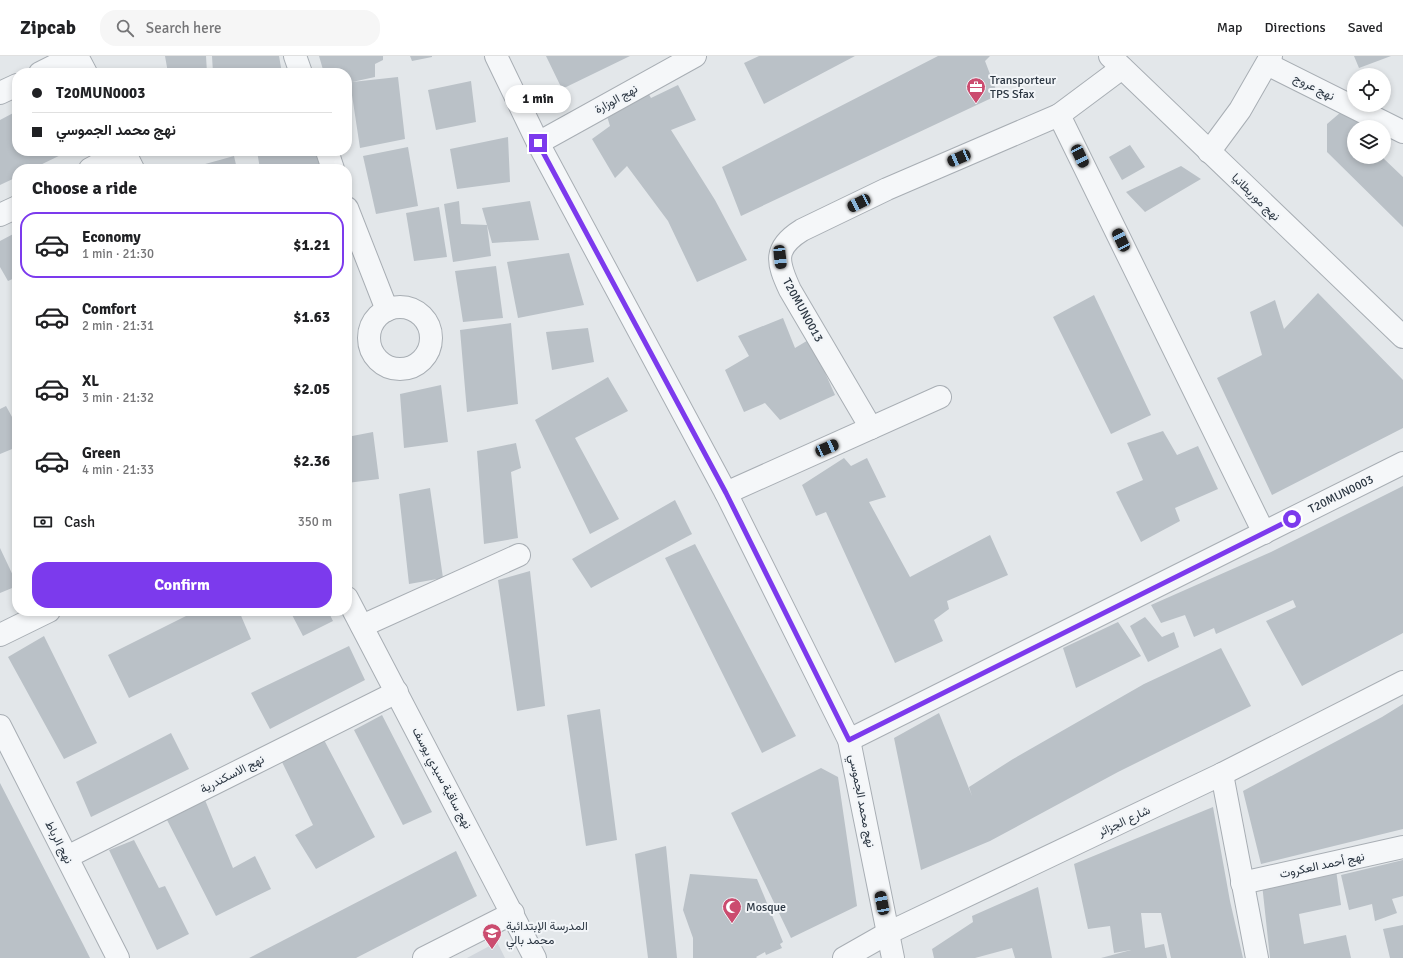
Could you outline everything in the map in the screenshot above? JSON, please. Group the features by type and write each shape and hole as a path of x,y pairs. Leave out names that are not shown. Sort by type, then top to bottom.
{"street":[{"path":"50,68 74,56"},
{"path":"77,56 83,68"},
{"path":"295,56 299,68"},
{"name":"نهج محمد الجموسي","path":"496,56 538,143 726,493 849,740 893,958"},
{"name":"نهج الوزارة","path":"538,143 695,56"},
{"path":"1209,152 1240,110 1269,60"},
{"name":"نهج عروج","path":"1269,60 1403,132"},
{"name":"نهج موريطانيا","path":"1116,62 1403,336"},
{"name":"T20MUN0013","path":"871,428 790,290 781,271 780,257 783,246 791,237 802,230 887,189 1059,115 1116,62"},
{"path":"0,93 12,87"},
{"path":"1059,115 1264,532"},
{"path":"99,164 115,156"},
{"path":"0,215 12,209"},
{"path":"352,221 387,310"},
{"path":"726,493 940,397"},
{"name":"T20MUN0003","path":"849,740 1403,463"},
{"path":"362,626 519,555"},
{"name":"نهج ساقية سيدي يوسف","path":"352,607 513,913 535,958"},
{"path":"0,635 39,616"},
{"name":"شارع الجزائر","path":"844,958 888,933 1222,774 1403,682"},
{"name":"نهج الاسكندرية","path":"67,857 397,692"},
{"name":"نهج الرباط","path":"0,726 118,958"},
{"path":"1222,774 1257,958"},
{"name":"نهج أحمد العكروت","path":"1242,883 1403,848"},
{"path":"424,958 513,913"}],"shaded area":[{"name":"المدرسة الإبتدائية محمد بالي","path":"497,942 505,958 467,958"}],"building":[{"path":"165,56 206,56 207,68 167,68"},
{"path":"212,56 279,56 281,68 213,68"},
{"path":"319,56 383,56 383,60 375,64 375,77 352,82 352,68 323,68"},
{"path":"410,56 432,56 432,57 412,61"},
{"path":"546,56 630,56 562,89"},
{"path":"759,56 855,56 764,104 744,63"},
{"path":"938,56 990,56 985,61 998,95 741,216 722,167"},
{"path":"1354,56 1391,56 1359,68"},
{"path":"398,77 405,139 360,148 352,95 352,82"},
{"path":"471,81 476,122 436,130 428,90"},
{"path":"678,85 696,120 671,130 715,200 747,260 697,282 668,221 627,166 615,178 592,139 610,126 606,113 647,91 651,98"},
{"path":"1341,112 1354,120 1347,120 1347,164 1389,164 1403,177 1403,227 1327,152 1327,124"},
{"path":"12,114 12,156 59,156 42,164 12,164 12,179 0,185 0,120"},
{"path":"508,137 510,182 457,189 450,149"},
{"path":"1130,145 1145,167 1122,180 1109,157"},
{"path":"408,147 418,206 376,214 363,156"},
{"path":"234,156 236,164 205,164"},
{"path":"258,156 317,156 320,164 259,164"},
{"path":"1181,166 1201,179 1145,212 1126,192"},
{"path":"459,201 461,224 487,225 491,256 453,262 444,204"},
{"path":"530,201 539,240 492,243 482,208"},
{"path":"439,207 447,257 414,261 406,213"},
{"path":"12,235 12,279 8,281 0,267 0,241"},
{"path":"569,253 584,305 518,318 507,262"},
{"path":"496,266 503,318 463,322 455,271"},
{"path":"1318,293 1403,380 1403,428 1272,495 1217,378 1262,355 1250,312 1275,300 1284,329"},
{"path":"1094,295 1151,415 1111,434 1053,317"},
{"path":"783,318 795,348 810,339 835,395 780,420 765,403 744,412 725,370 749,356 738,336"},
{"path":"511,323 518,404 467,412 460,330"},
{"path":"588,328 594,362 552,370 546,332"},
{"path":"608,377 628,411 575,438 619,519 590,534 535,420"},
{"path":"441,385 448,442 404,448 400,394"},
{"path":"6,406 12,417 12,449 0,454 0,409"},
{"path":"1163,431 1177,455 1198,446 1218,489 1175,508 1180,521 1141,542 1116,492 1143,480 1127,443"},
{"path":"373,432 379,479 352,482 352,436"},
{"path":"516,443 521,468 511,472 518,538 484,544 477,451"},
{"path":"844,458 851,466 867,458 886,497 869,502 910,577 990,535 1008,575 947,601 949,609 934,620 943,641 895,663 826,512 816,516 802,485"},
{"path":"1403,486 1403,633 1302,686 1266,621 1296,607 1293,600 1216,634 1214,628 1194,637 1185,615 1161,623 1151,605 1271,552"},
{"path":"430,488 443,578 409,584 399,494"},
{"path":"675,500 692,534 591,588 572,559"},
{"path":"695,544 796,736 762,753 665,558"},
{"path":"0,548 12,573 12,588 0,593"},
{"path":"530,571 545,706 517,711 498,580"},
{"path":"186,616 241,616 251,639 129,698 108,655"},
{"path":"293,616 330,616 333,621 303,636"},
{"path":"1145,617 1162,637 1174,632 1179,647 1148,662 1130,626"},
{"path":"1118,622 1141,656 1076,688 1063,648"},
{"path":"44,636 97,743 64,759 8,657"},
{"path":"349,646 365,680 270,729 251,693"},
{"path":"1221,648 1251,706 1118,772 990,841 921,870 894,738 939,713 972,796 969,787 1013,759 1144,684"},
{"path":"1403,704 1403,829 1261,864 1243,791 1382,717"},
{"path":"600,709 617,840 586,846 567,715"},
{"path":"382,715 432,812 403,825 354,730"},
{"path":"171,733 189,769 91,817 76,782"},
{"path":"323,738 375,837 316,869 295,835 313,825 281,760"},
{"path":"821,768 838,777 857,906 791,938 731,813"},
{"path":"0,783 83,944 90,958 0,958"},
{"path":"205,800 233,868 255,856 271,889 216,916 166,818"},
{"path":"1213,807 1230,901 1243,958 1171,958 1161,913 1141,913 1145,948 1164,944 1167,958 1101,958 1131,950 1114,953 1110,926 1088,929 1074,864"},
{"path":"134,840 159,888 165,886 189,934 157,950 109,850"},
{"path":"666,846 677,958 648,958 635,854"},
{"path":"456,851 477,896 356,958 249,958"},
{"path":"1403,860 1403,896 1392,899 1397,913 1375,921 1372,904 1349,910 1341,875"},
{"path":"1336,870 1341,905 1299,914 1304,944 1346,935 1351,958 1270,958 1262,884"},
{"name":"Mosque","path":"690,874 757,879 783,942 780,944 782,948 766,955 765,952 756,957 757,958 693,958 693,938 683,910"},
{"path":"1038,887 1052,958 1015,958 1012,948 975,958 934,958 932,949 973,922 972,916"},
{"path":"1403,925 1403,958 1390,958 1383,929"}],"place":[{"name":"Transporteur TPS Sfax","path":"976,104"},
{"name":"Mosque","path":"732,924"},
{"name":"المدرسة الإبتدائية محمد بالي","path":"492,950"}],"route":[{"path":"538,143 726,493 849,740 1292,519"}]}
